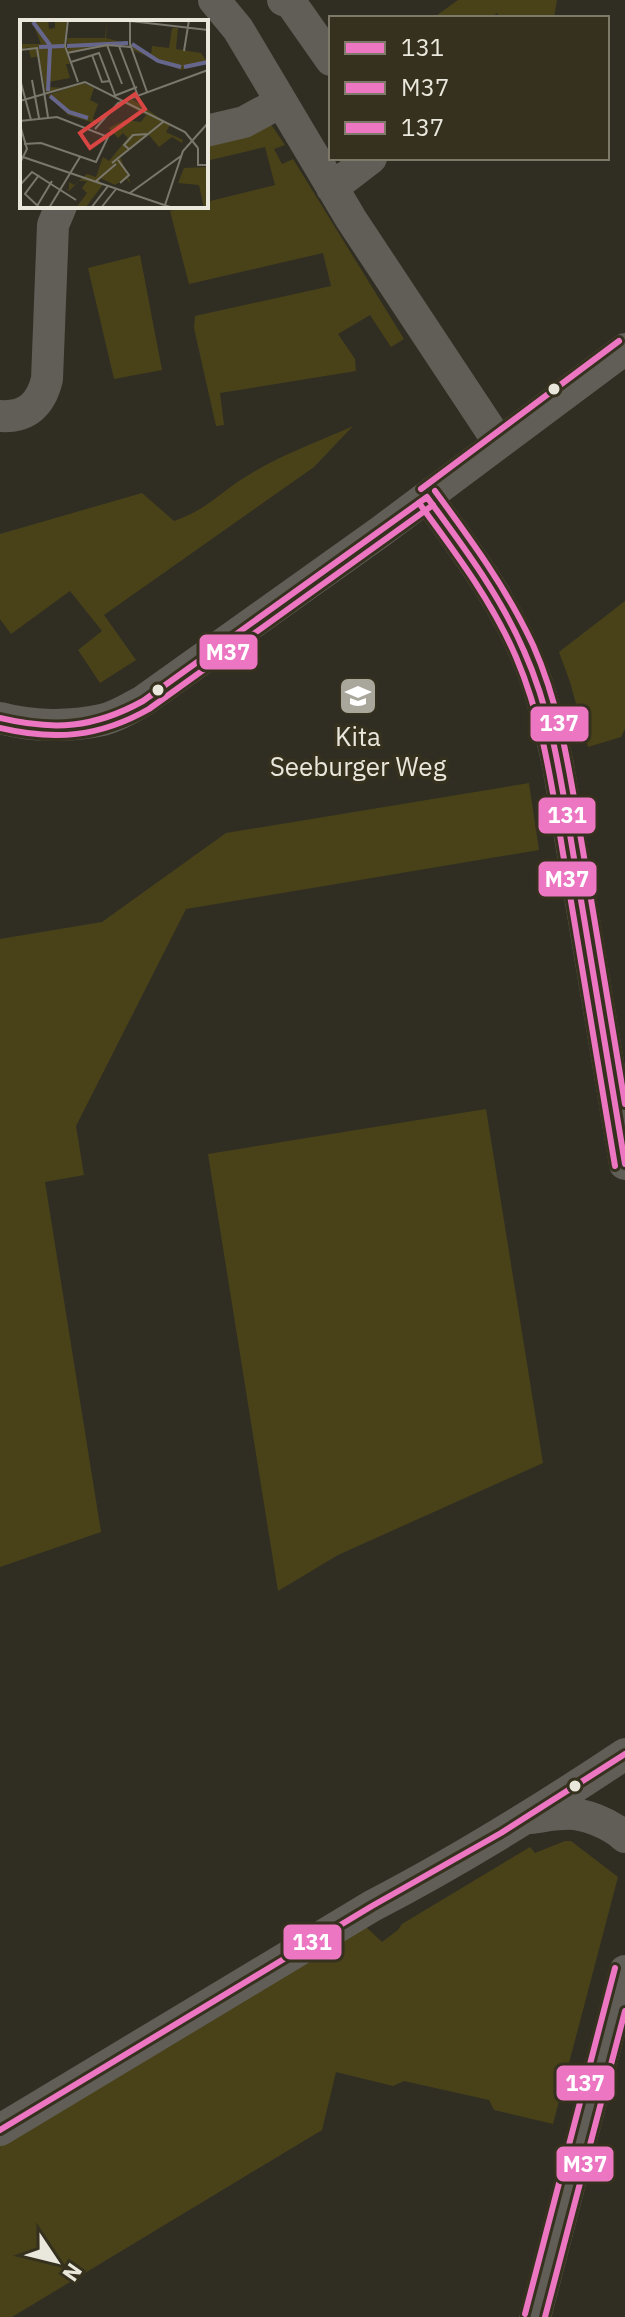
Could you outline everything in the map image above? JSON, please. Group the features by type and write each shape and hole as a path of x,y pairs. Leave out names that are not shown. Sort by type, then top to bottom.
{"street":[{"path":"214,0 238,29 332,188 499,443"},
{"path":"238,29 280,0 291,3 329,57"},
{"path":"208,131 244,122 281,102"},
{"path":"332,188 368,160"},
{"path":"0,416 30,411 44,394 53,225 60,208"},
{"path":"0,718 18,723 62,725 104,720 143,701 380,532 625,349"},
{"path":"427,497 501,605 523,647 543,705 560,779 625,1164"},
{"path":"0,2130 372,1906 409,1887 625,1754"},
{"path":"522,1819 567,1813 591,1819 625,1837"},
{"path":"535,2317 625,1971"}],"shaded area":[{"path":"458,0 557,0 554,16 499,16 497,13 493,16 436,16"},
{"path":"268,120 285,145 274,149 282,164 293,159 404,339 391,347 370,315 338,334 355,359 356,371 220,393 224,425 216,426 194,328 195,316 331,286 323,253 189,284 170,211 208,208 208,202 275,185 265,147 208,161 208,139"},
{"path":"140,255 162,370 114,379 88,268"},
{"path":"353,426 314,467 104,615 136,660 100,683 78,650 102,631 70,591 11,634 0,619 0,534 142,493 174,521 205,506 260,468"},
{"path":"625,601 625,729 621,737 588,747 559,652"},
{"path":"529,783 539,850 186,909 76,1126 84,1175 45,1182 101,1532 0,1567 0,939 102,922 226,833"},
{"path":"486,1109 543,1463 338,1555 278,1591 208,1154"},
{"path":"571,1841 618,1877 553,2124 494,2110 489,2100 404,2081 393,2086 336,2072 322,2130 12,2317 0,2317 0,2146 365,1926 382,1942 402,1924 530,1847 535,1853"}],"transit line":[{"name":"137","path":"421,489 619,341"},
{"name":"137","path":"435,491 512,604 533,645 551,695 570,773 625,1104"},
{"name":"131","path":"427,497 504,610 535,677 551,731 562,786 625,1164"},
{"name":"131","path":"0,718 38,725 90,722 143,701 427,497"},
{"name":"M37","path":"419,503 496,616 516,657 535,710 553,793 615,1166"},
{"name":"M37","path":"0,728 40,734 77,734 113,726 149,709 433,505"},
{"name":"131","path":"0,2130 372,1906 501,1833 625,1754"},
{"name":"137","path":"525,2314 615,1968"},
{"name":"M37","path":"545,2317 625,2011"}],"place":[{"name":"Kita Seeburger Weg","path":"358,696"}]}
